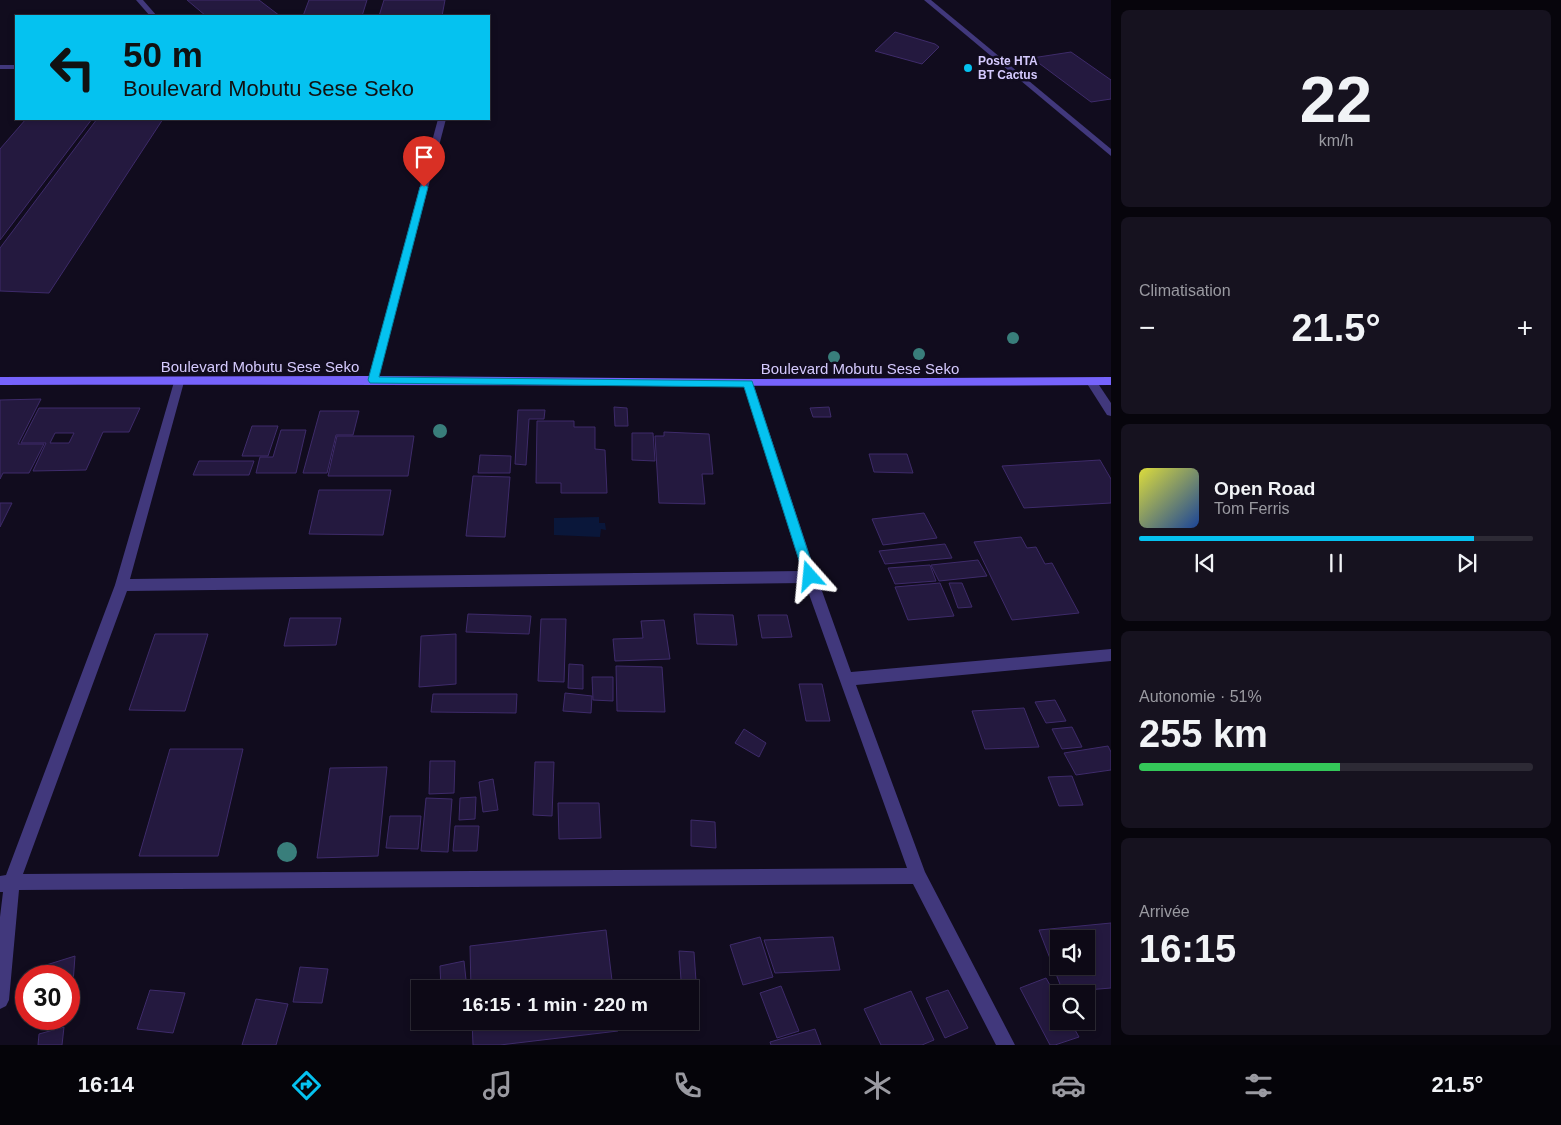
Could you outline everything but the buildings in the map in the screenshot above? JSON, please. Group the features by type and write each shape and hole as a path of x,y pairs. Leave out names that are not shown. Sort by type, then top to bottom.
{"street":[{"path":"139,0 153,15"},
{"path":"927,0 1111,153"},
{"path":"0,67 15,67"},
{"path":"373,380 442,120"},
{"name":"Boulevard Mobutu Sese Seko","path":"0,381 373,380 748,383 1111,381"},
{"path":"0,1000 6,883 122,586 180,382"},
{"path":"1090,382 1111,412"},
{"path":"748,383 810,576 918,876 1006,1045"},
{"path":"122,586 810,576"},
{"path":"848,679 1111,655"},
{"path":"6,883 918,876"}],"water":[{"path":"599,517 599,523 605,523 606,530 601,529 600,537 554,535 554,518"}],"place":[{"name":"Poste HTA BT Cactus","path":"968,68"}],"route":[{"path":"424,187 373,380 748,383 810,576"}]}
